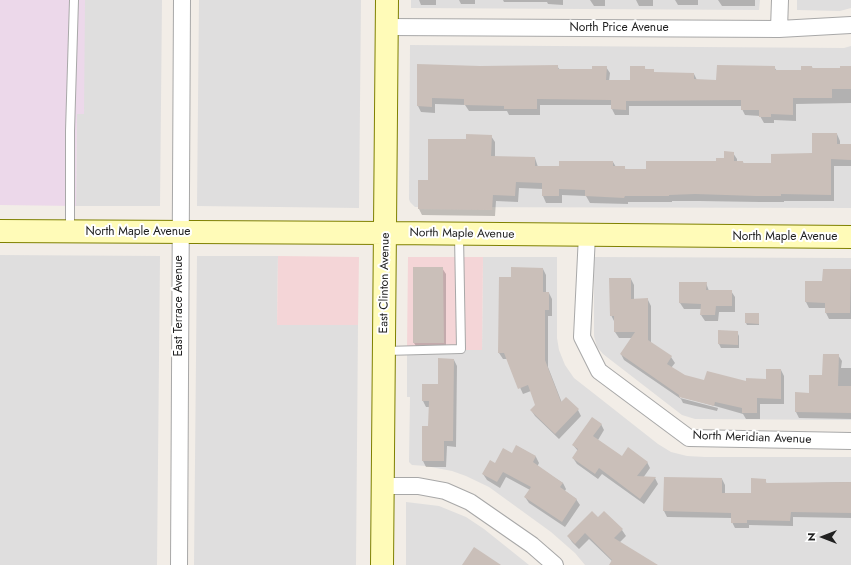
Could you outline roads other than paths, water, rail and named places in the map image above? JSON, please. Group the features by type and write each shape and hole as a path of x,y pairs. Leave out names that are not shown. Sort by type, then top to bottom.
{"street":[{"name":"East Terrace Avenue","path":"178,565 182,0"},
{"name":"East Clinton Avenue","path":"382,565 387,0"},
{"path":"779,29 780,0"},
{"name":"North Price Avenue","path":"387,27 779,29 851,25"},
{"name":"North Maple Avenue","path":"0,231 851,237"},
{"name":"North Meridian Avenue","path":"587,236 582,337 599,371 689,438 851,441"},
{"path":"383,486 418,486 445,492 470,502 532,545 555,565"}],"lane":[{"path":"70,232 70,131 74,0"},
{"path":"385,352 461,349 459,234"}]}
